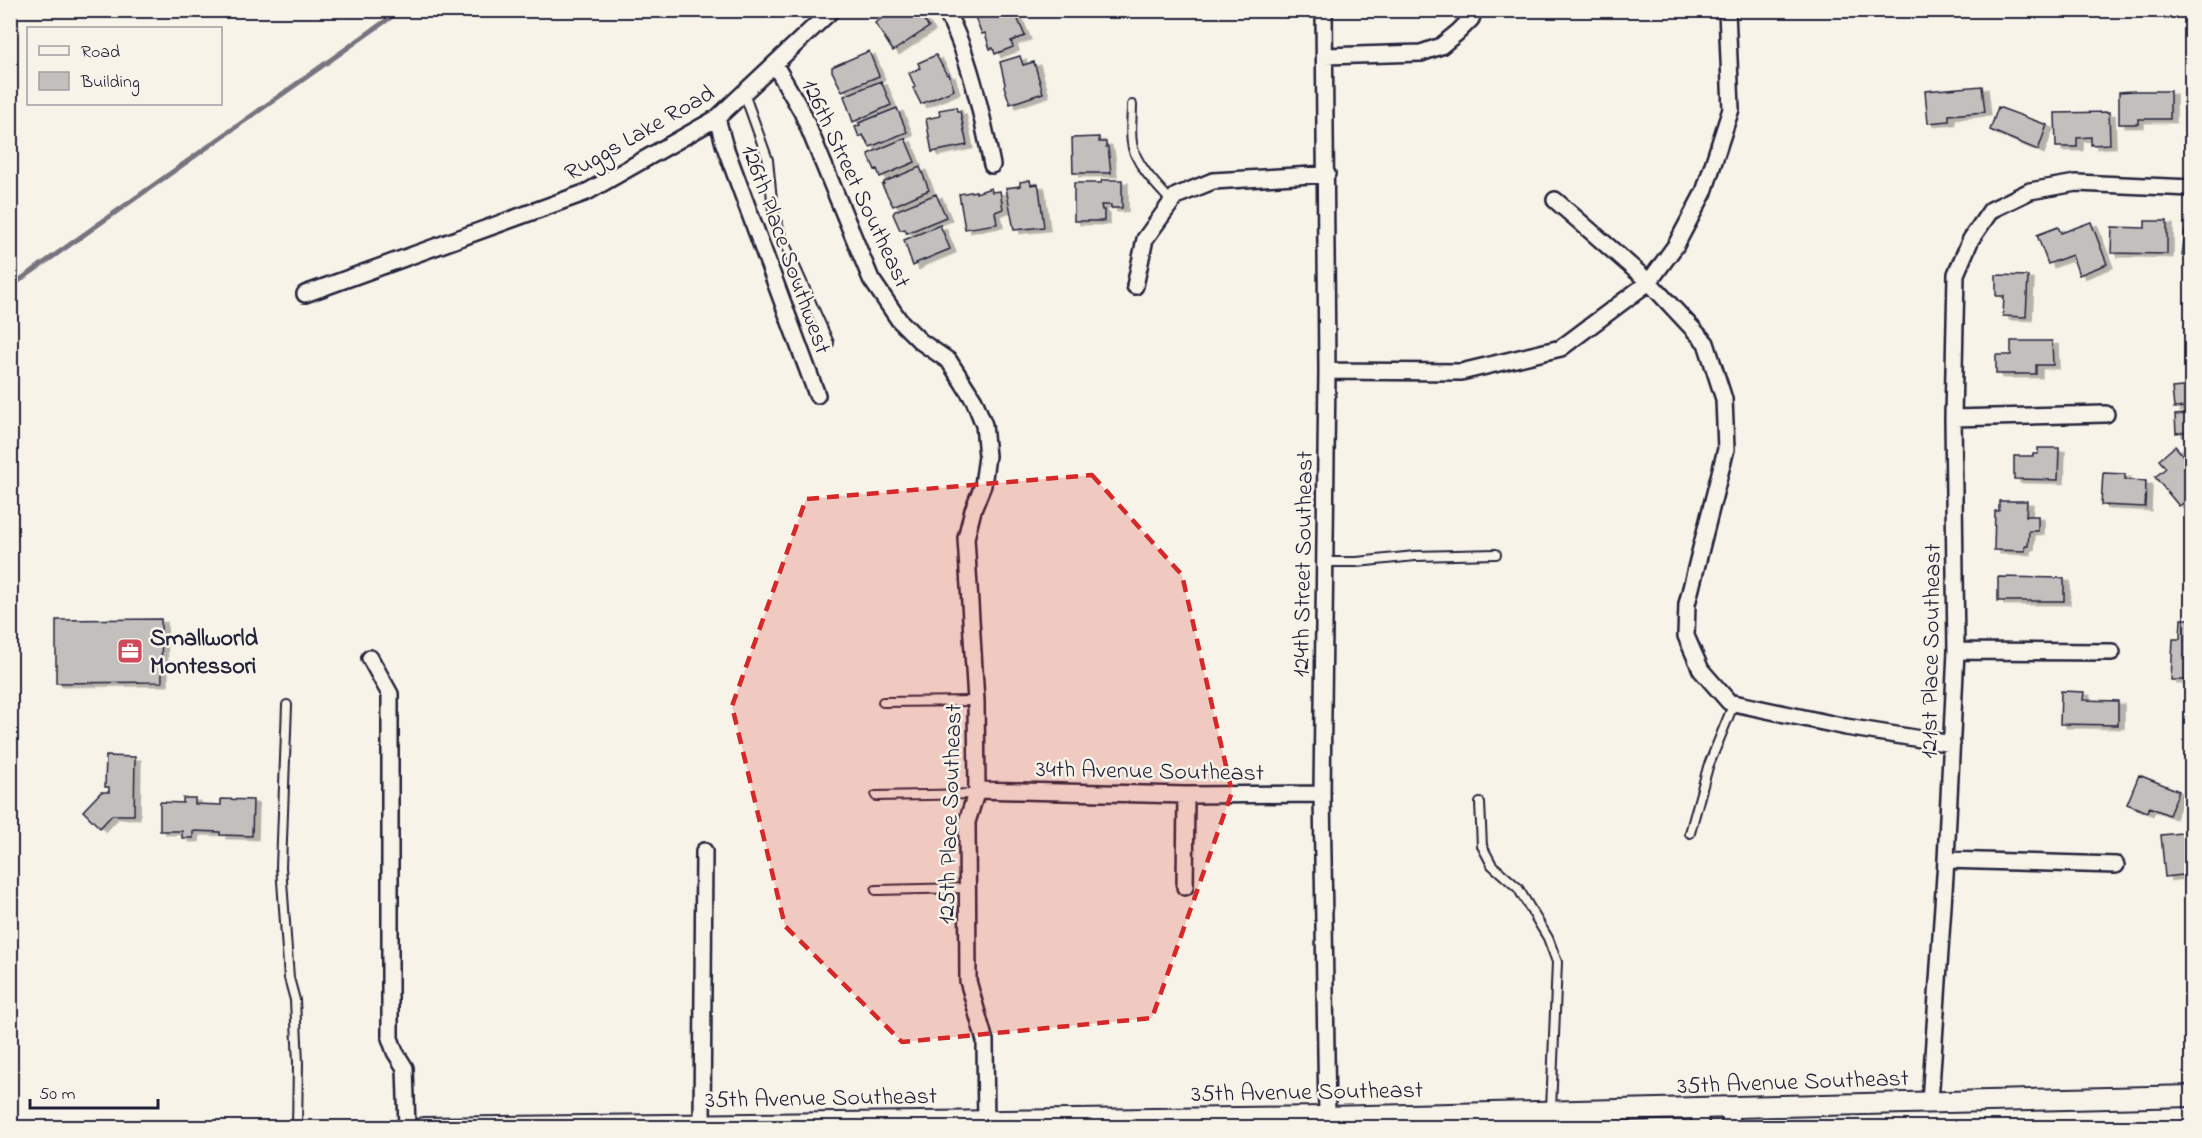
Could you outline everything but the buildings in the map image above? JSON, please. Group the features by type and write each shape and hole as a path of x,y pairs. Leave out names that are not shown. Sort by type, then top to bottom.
{"street":[{"name":"Ruggs Lake Road","path":"305,294 587,192 717,118 832,10"},
{"path":"945,10 952,23 980,105 992,165"},
{"name":"124th Street Southeast","path":"1324,10 1327,371 1322,794 1327,1117"},
{"path":"1325,56 1421,53 1441,46 1471,19 1474,10"},
{"path":"1327,371 1461,372 1561,348 1649,282 1676,245 1704,192 1731,109 1726,10"},
{"name":"126th Street Southeast","path":"775,64 802,112 871,279 899,320 920,341 949,361 974,400 984,425 987,456 984,485 973,510 966,538 971,608"},
{"name":"126th Place Southwest","path":"717,118 724,144 817,395"},
{"path":"1135,286 1145,239 1176,196 1213,181 1327,174"},
{"name":"121st Place Southeast","path":"1930,1102 1946,860 1956,651 1953,418 1956,274 1971,238 1990,210 2030,191 2076,183 2192,188"},
{"path":"1554,200 1649,282 1706,343 1724,399 1726,449 1687,604 1686,636 1701,670 1731,703 1846,727 1952,744"},
{"path":"1953,418 2106,414"},
{"name":"125th Place Southeast","path":"971,608 976,701 976,792 967,822 968,981 985,1041 986,1124"},
{"path":"1956,651 2112,652"},
{"path":"370,658 390,694 390,1038 405,1068 407,1128"},
{"name":"34th Avenue Southeast","path":"976,792 1322,794"},
{"path":"1185,887 1186,795"},
{"path":"702,1124 704,851"},
{"path":"1946,860 2116,865"},
{"name":"35th Avenue Southeast","path":"424,1128 702,1124 986,1124 1327,1117 1433,1121 1551,1112 1730,1118 1930,1102 2192,1096"}],"lane":[{"path":"744,93 768,159 773,210 781,235 830,343"},
{"path":"1131,105 1132,145 1155,184 1172,202"},
{"path":"1325,561 1357,562 1415,556 1496,554"},
{"path":"883,702 976,701"},
{"path":"1690,833 1708,767 1731,703"},
{"path":"286,705 281,867 289,978 295,1000 298,1063 297,1128"},
{"path":"876,796 976,792"},
{"path":"1480,803 1482,846 1492,865 1518,888 1548,938 1557,962 1551,1112"},
{"path":"876,890 967,888"}],"highlighted area":[{"path":"1092,475 1182,575 1232,792 1152,1018 902,1042 785,926 732,706 806,499"}],"waterway":[{"path":"10,287 401,10"}],"place":[{"name":"Smallworld Montessori","path":"130,651"}]}
